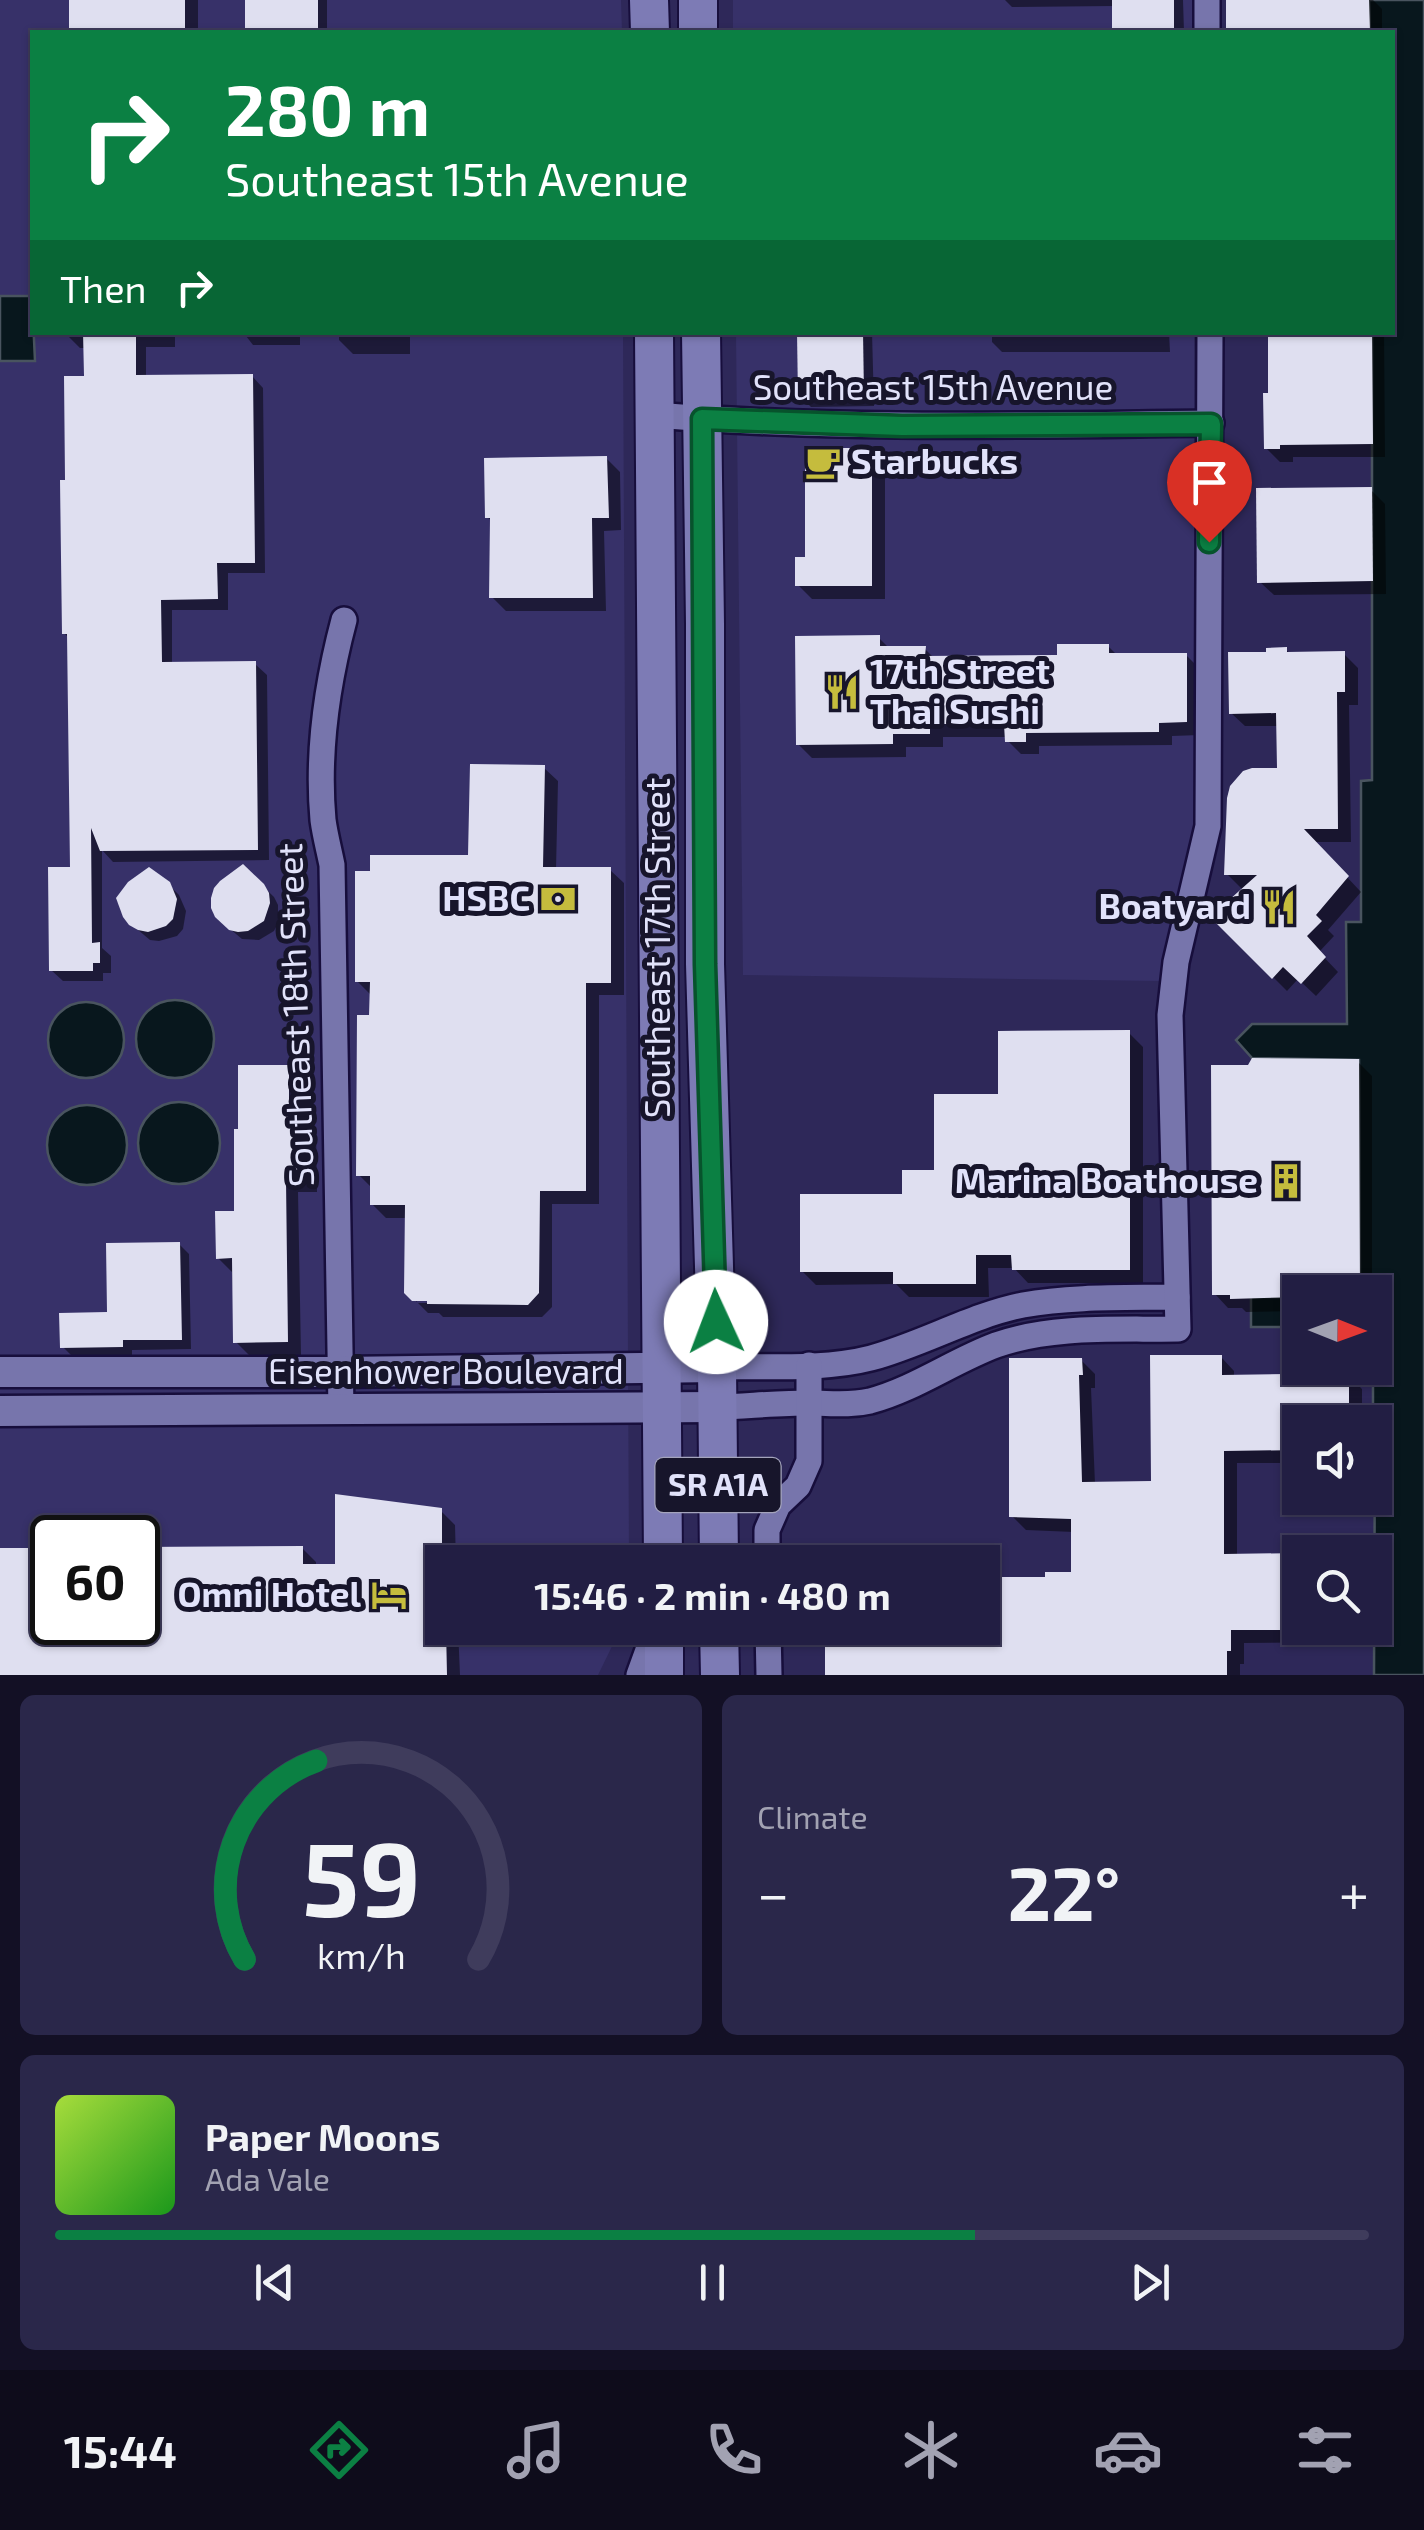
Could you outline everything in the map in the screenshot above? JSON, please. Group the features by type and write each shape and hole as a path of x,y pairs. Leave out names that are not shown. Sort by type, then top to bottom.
{"main road":[{"path":"649,0 650,30"},
{"path":"698,0 698,30"},
{"name":"Southeast 17th Street","path":"654,335 663,1545"},
{"name":"Southeast 17th Street","path":"701,335 707,1024 719,1545"},
{"path":"658,898 678,986 696,1018 707,1024"},
{"path":"661,1645 664,1675"},
{"path":"719,1645 720,1675"}],"street":[{"path":"1207,0 1208,30"},
{"path":"1177,1297 1170,1015 1176,962 1208,826 1210,335"},
{"name":"Southeast 15th Avenue","path":"655,415 902,426 1211,424"},
{"name":"Southeast 18th Street","path":"341,1410 332,866 322,778 331,668 344,620"},
{"name":"Eisenhower Boulevard","path":"0,1372 809,1365 866,1359 986,1314 1024,1305 1177,1297 1178,1329 1030,1336 996,1345 871,1400 844,1405 0,1410"},
{"path":"767,1545 767,1530 778,1505 798,1486 809,1461 809,1365"},
{"path":"639,1675 652,1645"},
{"path":"768,1645 768,1675"}],"shaded area":[{"path":"0,0 621,0 622,30 30,30 30,335 623,335 629,1545 425,1545 425,1645 613,1645 598,1675 0,1675"},
{"path":"733,0 1192,0 1193,30 733,30"},
{"path":"1369,0 1424,0 1424,1675 1374,1675 1374,1645 1392,1645 1392,1535 1375,1535 1375,1515 1392,1515 1392,1405 1373,1405 1373,1385 1392,1385 1392,1275 1360,1275 1359,1060 1252,1058 1236,1040 1252,1024 1347,1024 1346,922 1361,922 1361,781 1372,780 1372,335 1395,335 1395,30 1370,30"},
{"path":"0,296 30,296 35,361 0,361"},
{"path":"736,335 1194,335 1197,814 1162,981 743,975"},
{"path":"175,1000 203,1011 214,1039 203,1067 175,1078 147,1067 136,1039 147,1011"},
{"path":"86,1002 113,1013 124,1040 113,1067 86,1078 59,1067 48,1040 59,1013"},
{"path":"179,1102 208,1114 220,1143 208,1172 179,1184 150,1172 138,1143 150,1114"},
{"path":"87,1105 102,1108 115,1117 124,1130 124,1160 115,1173 102,1182 87,1185 72,1182 59,1173 50,1160 47,1145 50,1130 59,1117 72,1108"},
{"path":"1251,1297 1282,1297 1282,1327 1251,1327"}],"building":[{"path":"69,0 185,0 185,30 69,30"},
{"path":"245,0 318,0 318,30 245,30"},
{"path":"1112,0 1174,0 1174,30 1112,30"},
{"path":"1226,0 1369,0 1370,30 1226,30"},
{"path":"83,335 136,335 136,375 253,374 255,563 217,563 218,599 161,600 162,662 256,661 258,850 100,851 91,828 92,943 100,942 100,963 93,963 93,971 49,971 48,867 70,867 67,634 62,634 60,480 65,480 64,376 84,376"},
{"path":"797,335 863,335 864,396 798,398"},
{"path":"1268,335 1372,335 1373,444 1280,445 1280,449 1264,449 1263,393 1268,393"},
{"path":"805,448 872,448 872,586 795,586 795,557 805,557"},
{"path":"607,456 609,518 592,518 593,598 489,598 490,518 485,518 484,458"},
{"path":"1372,487 1373,581 1257,583 1256,488"},
{"path":"880,635 880,646 926,646 925,656 1057,655 1057,644 1109,644 1109,653 1187,653 1187,722 1159,723 1159,732 1026,733 1026,742 1005,742 1004,724 930,724 930,734 893,734 893,744 796,745 795,636"},
{"path":"1287,647 1287,652 1345,651 1345,692 1337,692 1338,829 1304,829 1349,876 1316,915 1322,921 1307,936 1326,957 1301,984 1283,967 1272,979 1210,917 1257,875 1224,875 1230,786 1243,771 1277,768 1276,713 1229,714 1228,652 1266,652 1266,648"},
{"path":"470,764 545,765 543,867 611,867 611,983 586,983 586,1191 540,1191 539,1293 528,1305 412,1301 404,1293 405,1205 370,1205 370,1176 356,1176 357,1015 369,1015 370,982 355,982 355,871 370,871 370,855 468,855"},
{"path":"243,864 264,884 270,903 264,921 238,932 229,930 215,917 211,898 220,881"},
{"path":"149,867 170,882 177,899 173,919 148,932 129,925 116,898 128,882"},
{"path":"1130,1030 1130,1270 1012,1270 1011,1255 976,1255 976,1284 893,1284 893,1272 800,1272 800,1194 902,1194 902,1170 934,1170 934,1094 998,1094 998,1031"},
{"name":"Marina Boathouse","path":"1252,1058 1359,1059 1360,1275 1282,1275 1282,1298 1230,1299 1230,1295 1212,1295 1211,1065 1248,1065"},
{"path":"238,1065 289,1065 289,1112 304,1112 304,1180 286,1180 288,1342 233,1343 232,1258 216,1259 215,1211 234,1211"},
{"path":"180,1242 182,1340 123,1340 123,1347 60,1348 59,1313 107,1312 106,1243"},
{"path":"1150,1355 1222,1355 1222,1375 1282,1374 1282,1385 1349,1385 1349,1405 1282,1405 1282,1450 1224,1451 1224,1554 1282,1553 1282,1630 1231,1630 1227,1675 825,1675 825,1645 1000,1645 1000,1577 1045,1577 1045,1572 1071,1572 1071,1519 1009,1517 1009,1358 1082,1358 1082,1482 1151,1481"},
{"path":"335,1494 442,1508 442,1545 425,1545 425,1645 446,1645 447,1675 0,1675 0,1548 30,1548 30,1645 160,1645 160,1547 303,1546 303,1564 335,1564"}],"place":[{"name":"Starbucks","path":"823,462"},
{"name":"17th Street Thai Sushi","path":"842,692"},
{"name":"HSBC","path":"558,899"},
{"name":"Boatyard","path":"1279,907"},
{"name":"Marina Boathouse","path":"1286,1181"},
{"name":"Omni Hotel","path":"389,1595"}],"route":[{"path":"716,1322 705,964 702,419 902,426 1211,424 1209,542"}]}
